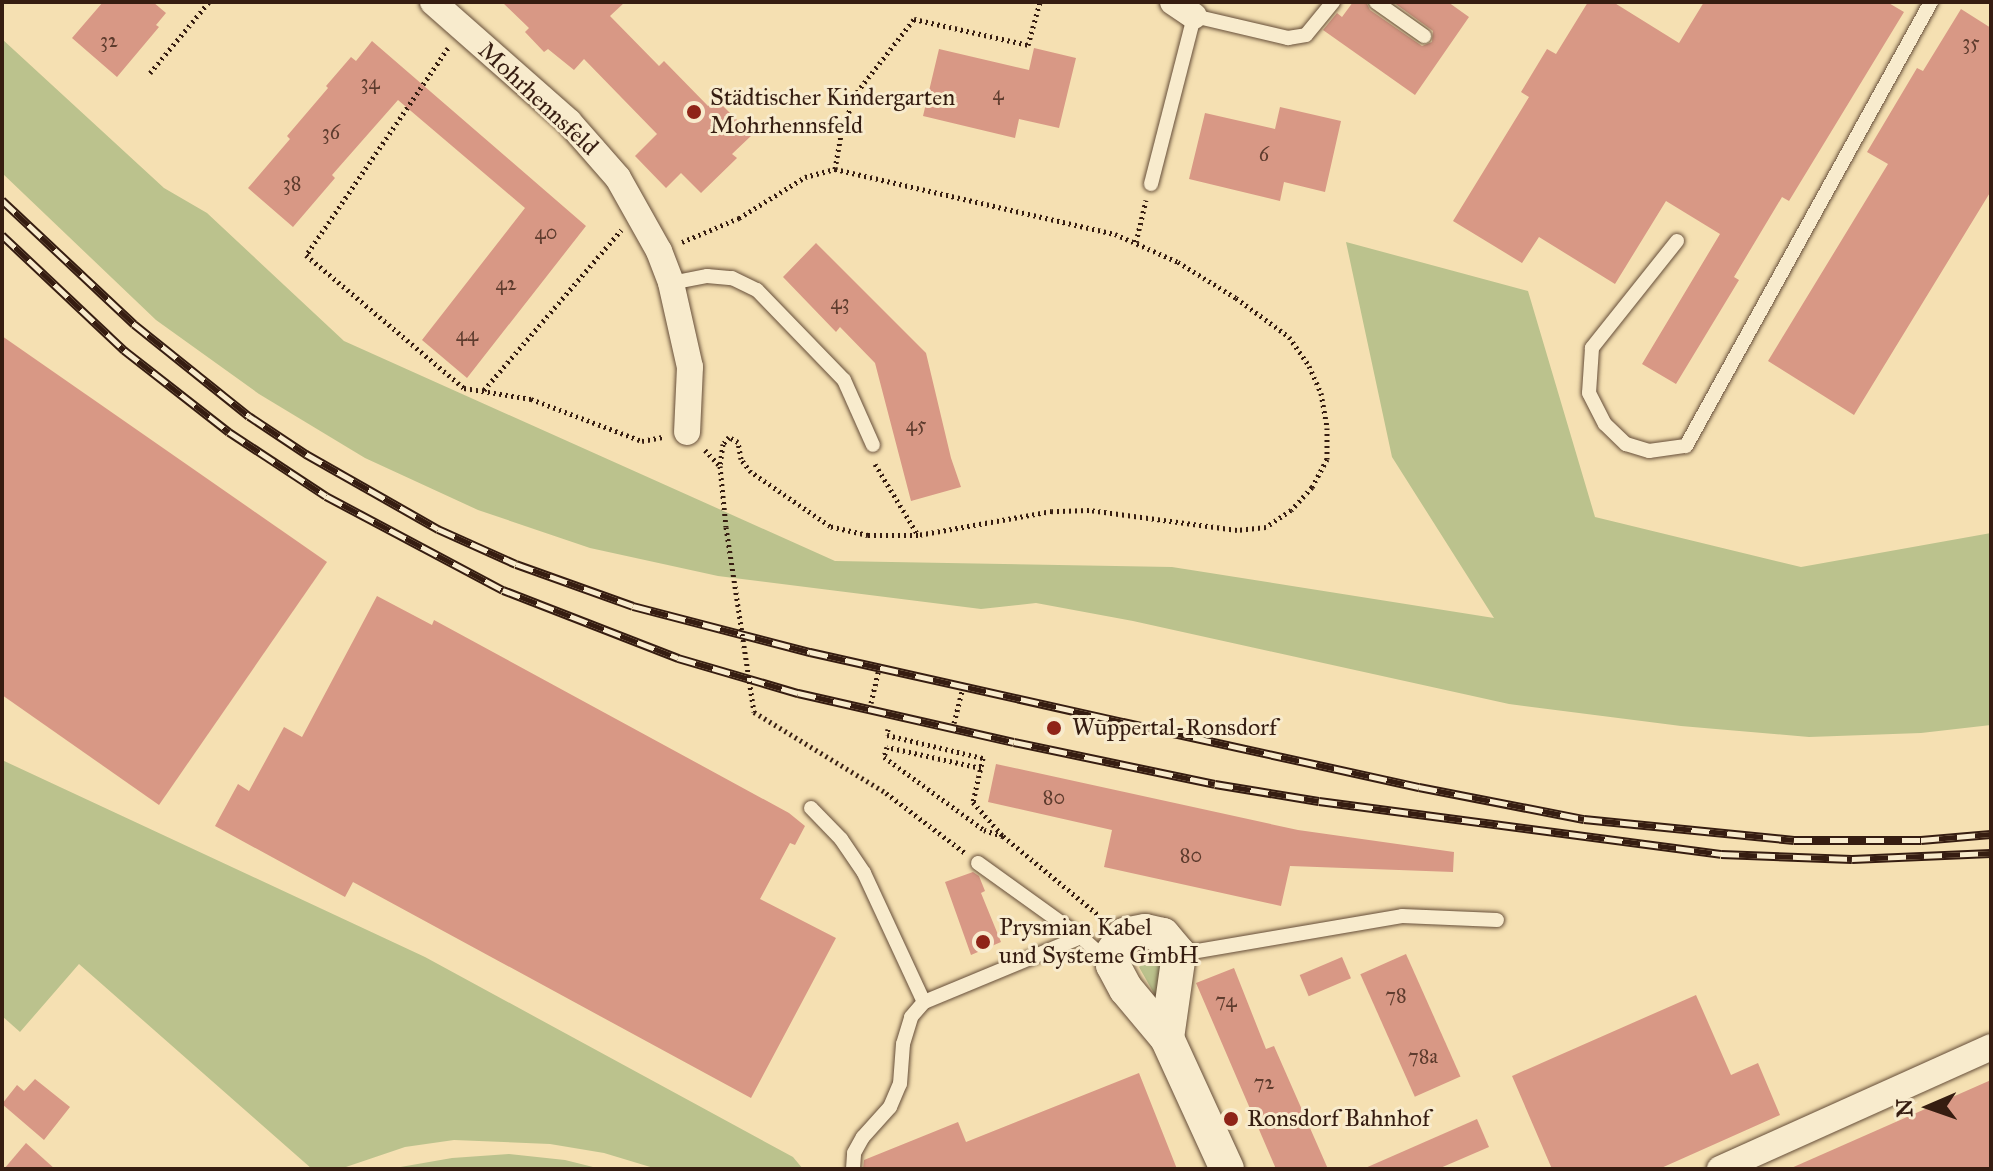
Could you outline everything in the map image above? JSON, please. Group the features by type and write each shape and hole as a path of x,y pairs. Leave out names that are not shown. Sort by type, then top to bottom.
{"street":[{"name":"Mohrhennsfeld","path":"433,2 569,122 618,178 659,251 671,283 690,367 687,432"},
{"path":"1167,1038 1179,954 1163,935 1145,931 1118,950 1126,989 1167,1038 1227,1169"},
{"path":"1720,1169 1991,1047"}],"lane":[{"path":"1151,184 1184,9 1288,38 1306,35 1333,2"},
{"path":"1376,2 1424,36"},
{"path":"1677,241 1592,348 1589,393 1605,424 1626,444 1649,451 1686,446 1931,2"},
{"path":"671,283 707,276 732,278 757,290 844,380 873,445"},
{"path":"811,808 841,839 864,873 924,1002"},
{"path":"978,863 1081,937 1118,950"},
{"path":"1179,954 1402,916 1497,920"},
{"path":"853,1169 858,1145 890,1107 900,1084 903,1044 911,1017 924,1002 1081,937"}],"path":[{"path":"150,73 209,2"},
{"path":"835,169 842,129 857,92 914,19 1028,45 1040,2"},
{"path":"462,28 306,255 464,388 531,399 642,441 687,432"},
{"path":"659,251 739,218 805,177 835,169 1136,242 1236,298 1289,337 1309,366 1321,393 1327,428 1327,459 1312,487 1291,510 1266,527 1237,530 1089,510 1052,511 918,535 868,535 830,526 751,472 741,459 738,442 729,437 723,444 720,466 726,527 754,712 886,793 978,863"},
{"path":"1136,242 1151,184"},
{"path":"484,391 637,211"},
{"path":"873,445 874,462 918,535"},
{"path":"871,703 877,689 878,672"},
{"path":"954,723 962,691"},
{"path":"947,705 958,707"},
{"path":"888,729 887,735 983,758 973,802 1118,950"},
{"path":"981,768 887,747 884,757 984,830 1003,836"}],"green space":[{"path":"2,39 164,188 207,213 344,341 835,561 1172,567 1494,618 1392,457 1346,242 1528,291 1595,517 1801,567 1991,533 1991,725 1921,733 1809,737 1681,726 1509,704 1133,621 1036,603 981,609 718,576 590,548 478,510 365,458 259,394 156,320 2,173"},
{"path":"2,760 425,957 793,1157 803,1169 657,1169 604,1153 550,1144 454,1140 405,1147 340,1169 312,1169 79,964 20,1032 2,1016"},
{"path":"1155,955 1166,958 1156,997 1139,967"},
{"path":"509,1154 565,1160 601,1169 389,1169 452,1158"}],"building":[{"path":"103,2 153,2 166,13 156,25 159,27 117,77 72,38"},
{"path":"502,2 625,2 610,16 659,66 664,61 708,106 716,99 752,135 732,154 737,158 701,193 681,173 666,188 635,156 657,134 584,59 574,70 548,49 544,52 525,32 529,28"},
{"path":"1353,2 1366,2 1370,10 1422,46 1432,42 1433,31 1393,2 1448,2 1469,17 1415,95 1323,30 1337,13 1342,17"},
{"path":"1588,2 1613,2 1679,43 1704,2 1887,2 1904,12 1789,201 1782,197 1734,277 1739,280 1676,384 1642,364 1720,234 1666,201 1615,284 1539,237 1522,263 1453,221 1529,97 1521,92 1547,49 1556,54"},
{"path":"1961,9 1991,28 1991,191 1854,415 1768,361 1888,164 1867,152 1917,68 1923,71"},
{"path":"372,41 586,226 467,378 422,340 525,208 398,100 332,175 335,178 293,227 248,188 290,139 287,136 328,88 326,86 351,57 356,61"},
{"path":"1034,48 1076,58 1059,128 1019,119 1015,138 923,116 939,49 1029,70"},
{"path":"1280,107 1341,121 1325,192 1284,182 1280,201 1189,179 1205,113 1275,129"},
{"path":"816,243 926,353 961,487 911,501 875,363 840,327 836,332 783,277"},
{"path":"2,336 327,562 159,805 2,695"},
{"path":"377,596 432,625 434,620 789,813 805,826 795,845 790,843 760,899 836,938 751,1098 353,882 345,897 215,826 238,784 249,791 284,727 302,737"},
{"path":"996,764 1298,830 1454,852 1453,872 1290,866 1281,906 1104,867 1112,830 988,802"},
{"path":"973,872 979,876 985,891 981,893 1001,942 971,955 945,882"},
{"path":"1406,954 1461,1076 1415,1097 1360,974"},
{"path":"1342,957 1351,978 1309,996 1300,975"},
{"path":"1234,968 1266,1049 1274,1046 1328,1169 1276,1169 1196,983"},
{"path":"1696,995 1731,1075 1758,1063 1780,1115 1659,1169 1552,1169 1512,1076"},
{"path":"1139,1073 1177,1169 863,1169 864,1160 958,1122 966,1142"},
{"path":"35,1079 70,1107 44,1140 2,1104 17,1085 24,1091"},
{"path":"1991,1080 1991,1169 1789,1169"},
{"path":"1477,1119 1489,1147 1438,1169 1363,1169"},
{"path":"26,1143 55,1169 4,1169"}],"railway":[{"path":"2,200 134,324 249,416 306,454 438,529 516,564 633,606 810,652 1419,787 1584,819 1794,840 1921,840 1991,834"},
{"path":"2,235 124,350 229,432 326,496 503,590 678,658 798,693 1014,742 1215,784 1319,801 1721,854 1852,859 1991,853"}],"place":[{"name":"Städtischer Kindergarten Mohrhennsfeld","path":"694,112"},
{"name":"Wuppertal-Ronsdorf","path":"1054,728"},
{"name":"Prysmian Kabel und Systeme GmbH","path":"983,942"},
{"name":"Ronsdorf Bahnhof","path":"1231,1119"}]}
